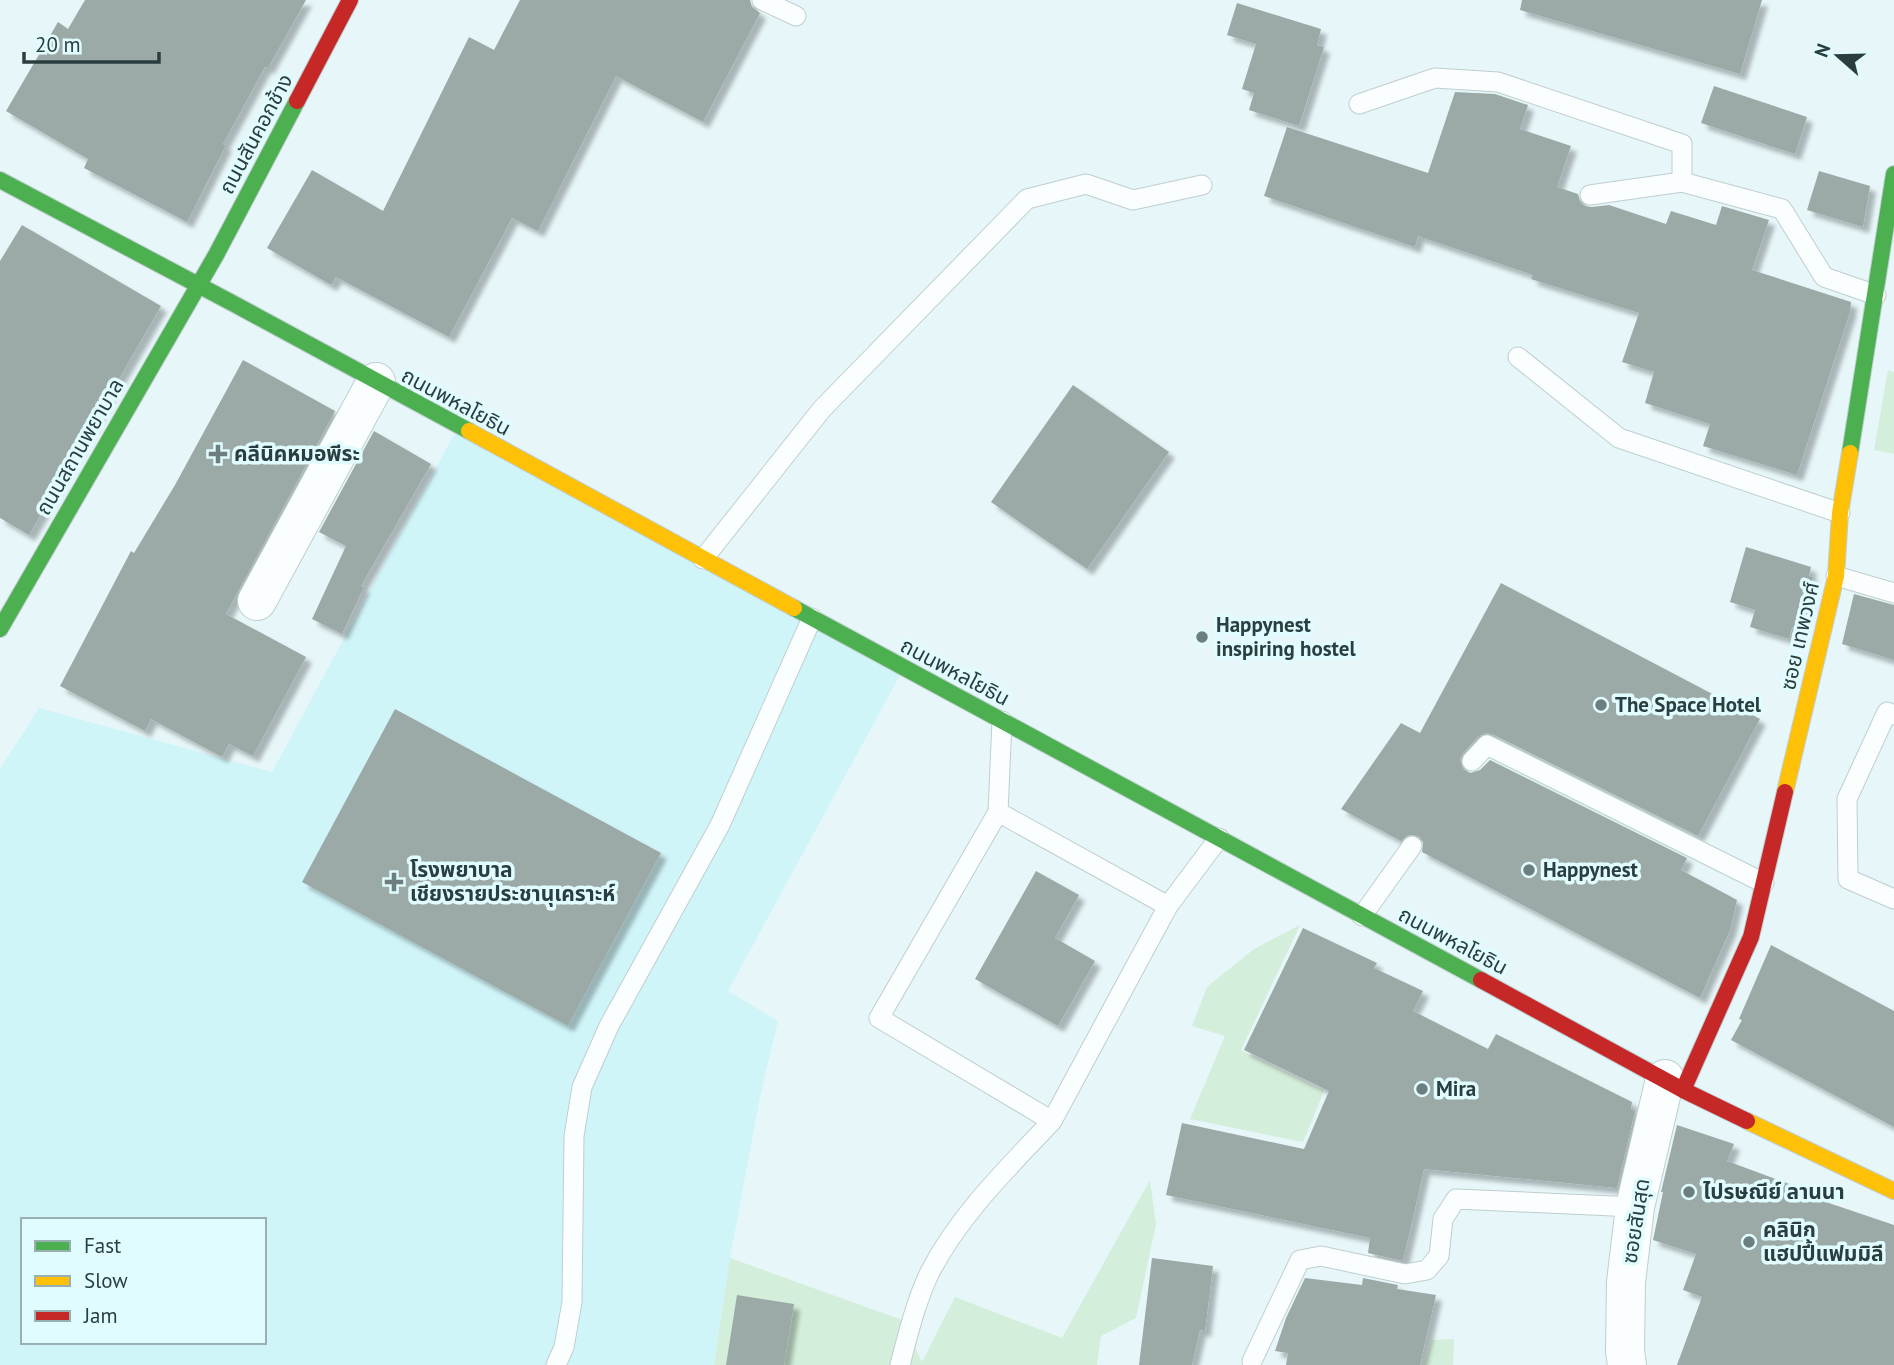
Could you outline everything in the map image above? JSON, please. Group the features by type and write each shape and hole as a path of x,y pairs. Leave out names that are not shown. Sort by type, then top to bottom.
{"main road":[{"name":"ถนนสันคอกช้าง","path":"197,286 216,255 349,0"},
{"name":"ซอย เทพวงศ์","path":"1674,1085 1751,937 1836,576 1840,513 1876,329 1876,295 1894,174"},
{"name":"ถนนพหลโยธิน","path":"0,180 236,305 1674,1085 1894,1191"},
{"name":"ถนนสถานพยาบาล","path":"0,629 197,286"}],"street":[{"path":"257,600 376,382"},
{"name":"ซอยสันสุด","path":"1627,1365 1626,1282 1635,1207 1674,1085"}],"lane":[{"path":"762,0 796,16"},
{"path":"1359,104 1435,78 1498,82 1682,144 1682,182"},
{"path":"1590,195 1682,182 1783,209 1824,277 1876,295"},
{"path":"702,559 822,409 1027,200 1086,184 1133,201 1202,185"},
{"path":"1518,357 1619,438 1840,513"},
{"path":"1836,576 1894,593"},
{"path":"556,1365 564,1347 572,1302 574,1136 582,1087 609,1026 720,825 812,618"},
{"path":"1894,715 1887,712 1847,799 1848,879 1894,899"},
{"path":"1002,721 998,812 879,1018 1052,1121"},
{"path":"1472,761 1487,745 1764,883"},
{"path":"998,812 1168,906"},
{"path":"900,1365 909,1326 929,1275 947,1243 1009,1167 1052,1121 1168,906 1219,838"},
{"path":"1362,916 1412,846"},
{"path":"1252,1361 1300,1260 1321,1256 1405,1274 1427,1270 1439,1256 1443,1219 1456,1199 1635,1207"}],"shaded area":[{"name":"โรงพยาบาล เชียงรายประชานุเคราะห์","path":"458,427 904,668 728,991 778,1021 760,1097 730,1258 714,1365 0,1365 0,769 39,708 272,772"}],"green space":[{"path":"1888,370 1894,372 1894,454 1874,450"},
{"path":"1300,925 1241,1050 1324,1091 1303,1142 1190,1119 1225,1036 1192,1026 1207,987 1254,949"},
{"path":"1150,1180 1156,1224 1136,1318 1101,1336 1097,1365 714,1365 730,1258 902,1320 922,1362 955,1297 1062,1338"},
{"path":"1454,1339 1453,1365 1424,1365 1432,1340"}],"building":[{"path":"85,0 306,0 223,144 226,145 187,222 84,168 88,159 6,111 58,22 68,29"},
{"path":"520,0 750,0 752,7 760,13 703,122 616,76 538,231 512,218 449,337 336,277 331,285 267,248 312,170 383,211 469,37 494,50"},
{"path":"1522,0 1762,0 1740,74 1520,10"},
{"path":"1237,3 1321,29 1317,45 1324,47 1299,126 1249,110 1254,93 1242,89 1256,44 1227,35"},
{"path":"1714,86 1807,117 1795,154 1701,123"},
{"path":"1455,92 1495,94 1528,105 1520,129 1571,146 1557,187 1578,194 1580,202 1585,206 1609,205 1666,224 1671,211 1716,225 1722,206 1769,220 1752,270 1851,302 1797,475 1703,446 1710,424 1645,403 1654,372 1622,362 1639,313 1531,279 1533,275 1418,236 1415,247 1264,196 1287,127 1428,173"},
{"path":"1819,171 1870,186 1863,227 1807,210"},
{"path":"22,225 161,306 29,535 0,518 0,261"},
{"path":"243,360 335,411 226,614 306,657 253,756 229,744 222,757 151,719 145,731 60,686 131,551 134,553 175,485"},
{"path":"1073,385 1169,452 1087,569 991,502"},
{"path":"374,431 431,464 361,586 364,587 342,634 312,619 346,546 319,532"},
{"path":"1746,547 1811,567 1809,576 1813,577 1801,631 1792,628 1789,639 1750,627 1755,610 1730,602"},
{"path":"1501,583 1760,719 1698,836 1492,734 1479,736 1460,759 1463,769 1470,773 1480,770 1490,760 1687,858 1681,870 1737,900 1730,930 1700,998 1422,852 1423,842 1419,836 1408,835 1401,841 1341,809 1401,723 1420,733"},
{"path":"1854,594 1894,605 1894,660 1842,644"},
{"path":"395,709 661,853 568,1026 302,882"},
{"path":"1036,871 1079,895 1055,938 1095,961 1058,1026 975,979"},
{"path":"1303,928 1377,963 1374,968 1423,991 1413,1011 1488,1049 1496,1034 1632,1102 1631,1109 1635,1111 1617,1188 1424,1169 1403,1261 1368,1253 1370,1238 1166,1195 1182,1123 1304,1149 1329,1091 1244,1050"},
{"path":"1771,945 1894,1011 1894,1127 1731,1040 1742,1020 1739,1019"},
{"path":"1677,1125 1734,1144 1727,1161 1816,1194 1814,1198 1894,1225 1894,1365 1677,1365 1702,1297 1683,1290 1696,1254 1653,1240"},
{"path":"1152,1258 1213,1266 1205,1331 1200,1330 1192,1365 1139,1365"},
{"path":"1305,1278 1362,1285 1363,1278 1398,1285 1397,1289 1436,1295 1420,1365 1286,1365 1288,1353 1275,1351 1286,1318"},
{"path":"737,1295 794,1304 784,1365 726,1365"}],"traffic: fast":[{"path":"0,629 216,255 297,101"},
{"path":"1850,453 1894,174"},
{"path":"0,180 469,431"},
{"path":"794,608 1481,980"}],"traffic: slow":[{"path":"469,431 794,608"},
{"path":"1785,792 1836,576 1840,513 1850,453"},
{"path":"1747,1121 1894,1191"}],"traffic: jam":[{"path":"297,101 350,0"},
{"path":"1683,1090 1751,937 1785,792"},
{"path":"1481,980 1683,1090 1747,1121"}],"place":[{"name":"คลีนิคหมอพีระ","path":"218,454"},
{"name":"Happynest inspiring hostel","path":"1202,637"},
{"name":"The Space Hotel","path":"1601,705"},
{"name":"Happynest","path":"1529,870"},
{"name":"โรงพยาบาล เชียงรายประชานุเคราะห์","path":"394,882"},
{"name":"Mira","path":"1422,1089"},
{"name":"ไปรษณีย์ ลานนา","path":"1689,1192"},
{"name":"คลินิก แฮปปี้แฟมมิลี","path":"1749,1242"}]}
